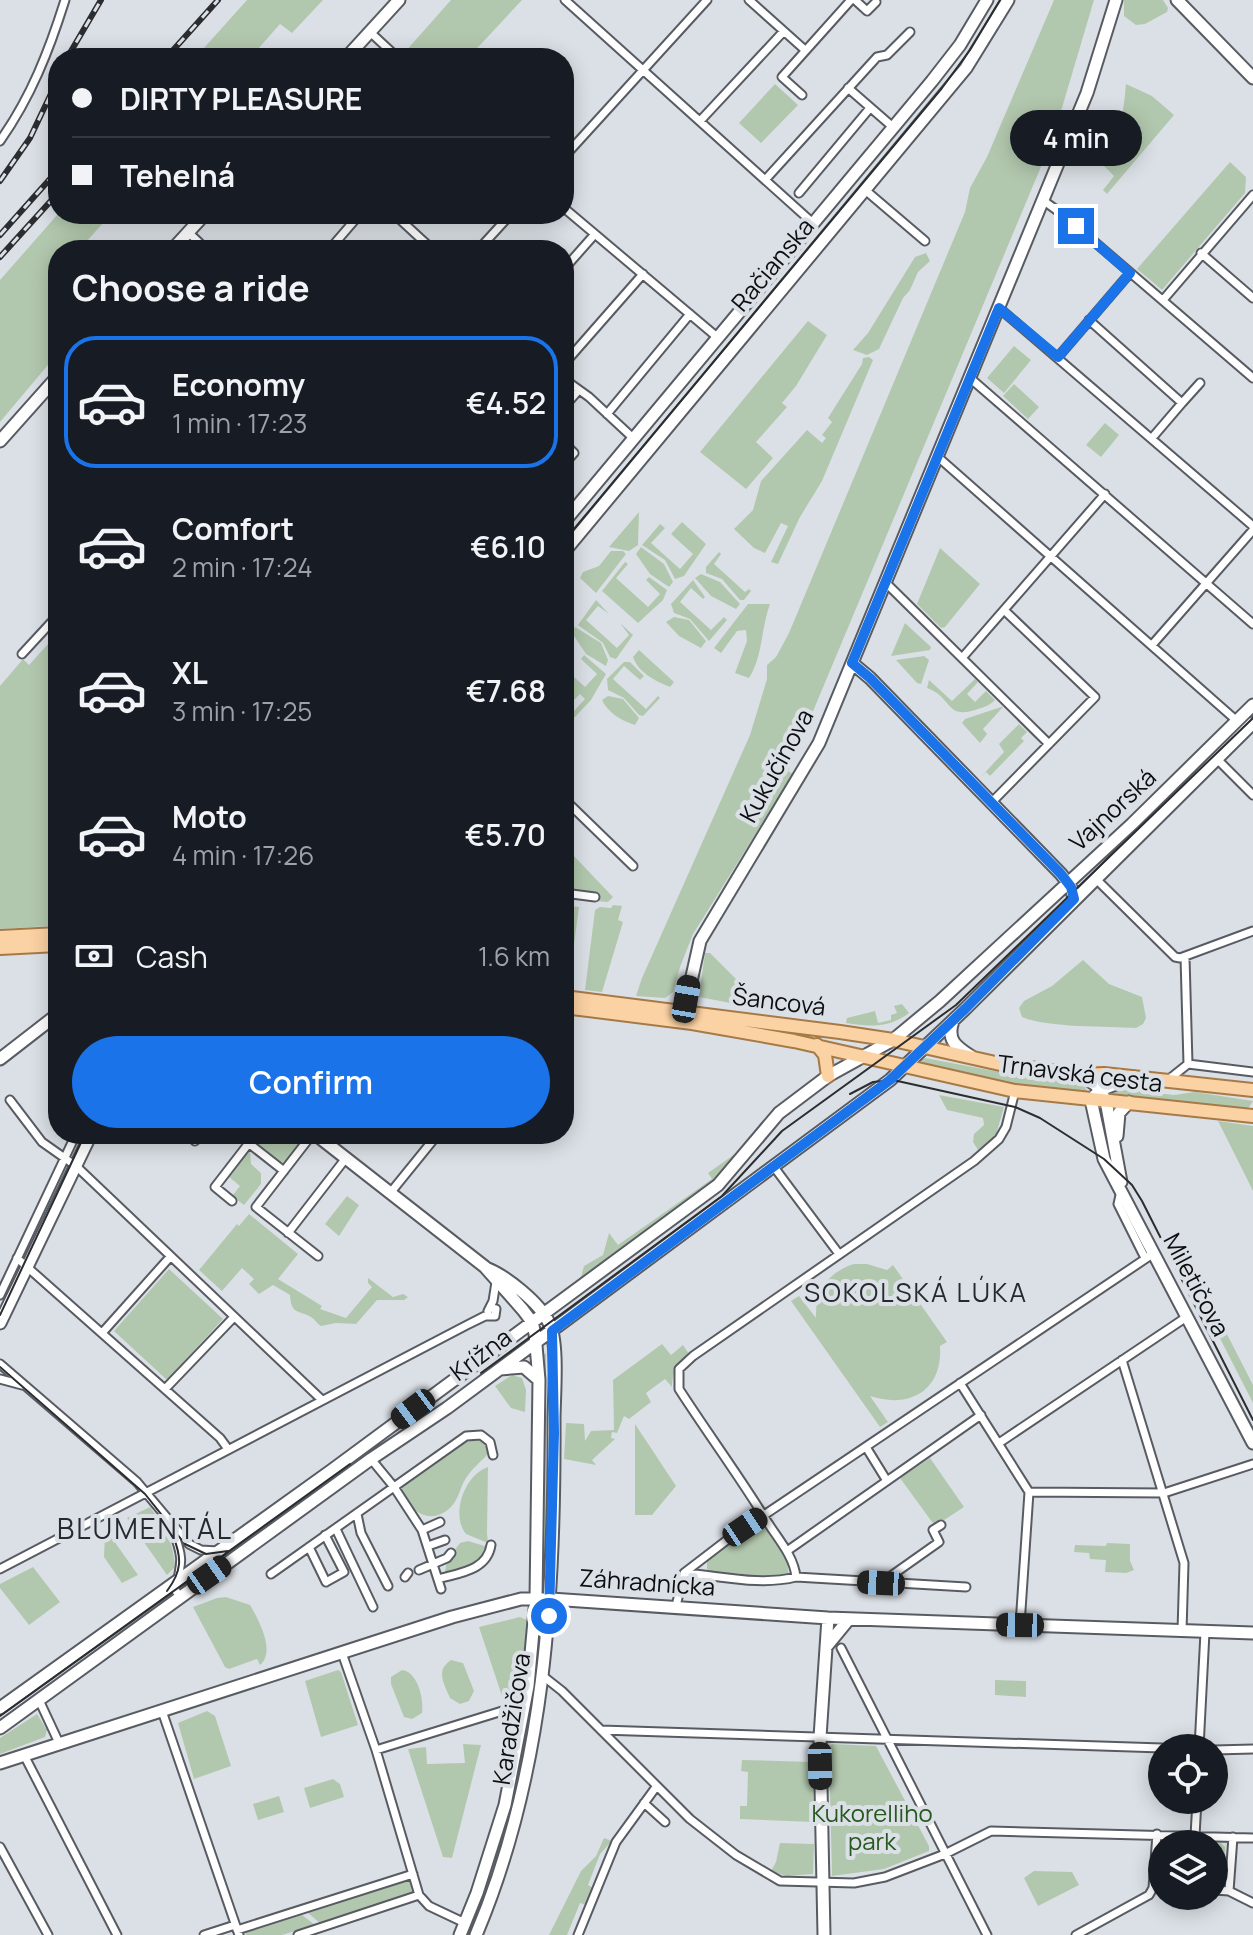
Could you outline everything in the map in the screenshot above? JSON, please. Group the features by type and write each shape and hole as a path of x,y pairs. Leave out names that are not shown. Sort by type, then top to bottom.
{"main road":[{"path":"0,937 48,935"},
{"path":"0,948 48,946"},
{"name":"Šancová","path":"574,998 893,1040 924,1049"},
{"name":"Šancová","path":"574,1008 692,1023 817,1045 904,1067"},
{"path":"817,1045 825,1055 828,1076"},
{"name":"Trnavská cesta","path":"924,1049 1080,1075 1135,1077 1253,1090"},
{"name":"Trnavská cesta","path":"904,1067 1015,1091 1099,1097 1253,1116"}],"street":[{"path":"50,48 65,0"},
{"path":"355,48 399,0"},
{"path":"565,0 814,224"},
{"path":"574,146 707,0"},
{"path":"749,0 805,50"},
{"path":"802,95 782,77 853,0 867,11 878,1"},
{"name":"Račianska","path":"574,510 894,128 960,45 987,0"},
{"name":"Račianska","path":"574,540 966,68 1008,0"},
{"name":"Kukučínova","path":"684,1012 699,944 810,762 1091,84 1116,0"},
{"path":"1177,0 1253,78"},
{"path":"370,32 387,48"},
{"path":"700,121 783,32"},
{"path":"765,180 877,57 887,55 910,32"},
{"path":"0,141 48,55"},
{"path":"848,88 894,128"},
{"path":"799,193 870,108"},
{"path":"864,189 925,241"},
{"path":"1163,300 1253,195"},
{"path":"1044,201 1253,378"},
{"path":"1246,202 1253,208"},
{"path":"574,216 717,337"},
{"path":"181,240 196,224"},
{"path":"338,240 351,224"},
{"path":"405,224 422,240"},
{"path":"487,240 502,224"},
{"path":"188,232 196,240"},
{"path":"574,258 595,234"},
{"path":"1201,253 1253,298"},
{"path":"1058,357 1130,273"},
{"path":"574,353 643,274"},
{"path":"999,308 1253,528 1152,645"},
{"path":"607,414 690,314"},
{"path":"1089,320 1182,403"},
{"path":"1245,371 1253,362"},
{"path":"970,378 1253,624"},
{"path":"1152,438 1200,383"},
{"path":"0,441 48,387"},
{"path":"574,388 589,397 632,437"},
{"path":"574,396 578,391"},
{"path":"938,457 1237,721"},
{"path":"962,658 1105,494"},
{"path":"885,582 1049,744"},
{"path":"991,803 1095,697 1004,610"},
{"path":"22,654 48,626"},
{"path":"852,663 1067,881 1074,899"},
{"name":"Vajnorská","path":"862,1055 893,1040 964,981 1067,881 1132,824 1253,705"},
{"name":"Vajnorská","path":"904,1067 1253,723"},
{"path":"1217,759 1253,795"},
{"path":"574,809 633,866"},
{"path":"1096,879 1173,957 1185,957 1253,931"},
{"path":"574,894 595,897"},
{"path":"1185,957 1188,1064"},
{"path":"953,1021 949,1033 952,1041 974,1059"},
{"path":"0,1059 48,1022"},
{"name":"Krížna","path":"0,1708 220,1551 718,1185 779,1113 862,1055"},
{"path":"1167,1081 1188,1064 1253,1072"},
{"name":"Krížna","path":"0,1728 371,1459 447,1408 774,1167 904,1067"},
{"path":"1080,1075 1099,1097 1135,1077"},
{"path":"796,1577 787,1551 756,1500 679,1389 678,1373 683,1363 974,1161 999,1139 1006,1127 1015,1091"},
{"name":"Miletičova","path":"1099,1097 1122,1190"},
{"name":"Miletičova","path":"1099,1097 1104,1159 1122,1190 1149,1256 1188,1316 1253,1443"},
{"path":"10,1100 42,1142 76,1166 322,1400"},
{"path":"1115,1153 1119,1113 1129,1102"},
{"path":"0,1323 71,1144"},
{"path":"0,1295 22,1262 86,1144"},
{"path":"232,1201 215,1187 248,1144"},
{"path":"250,1144 284,1171"},
{"path":"305,1144 256,1207 318,1256"},
{"path":"328,1144 485,1267 532,1322"},
{"path":"391,1192 430,1144"},
{"path":"288,1233 346,1158"},
{"path":"774,1167 839,1254"},
{"path":"676,1606 684,1573 764,1515 1149,1256"},
{"path":"102,1333 170,1257"},
{"path":"22,1262 220,1438 228,1449"},
{"name":"Karadžičova","path":"476,1935 500,1870 523,1791 543,1676 551,1599 554,1433 552,1331 549,1323 501,1274 485,1267"},
{"path":"0,1569 485,1316 495,1316 496,1309 491,1308 496,1282"},
{"path":"999,1443 1188,1316"},
{"path":"165,1389 234,1317"},
{"name":"Karadžičova","path":"460,1935 505,1805 525,1704 536,1599 539,1380 532,1322"},
{"path":"1122,1360 1184,1563 1182,1631"},
{"path":"0,1364 147,1492 192,1546 206,1551 220,1551"},
{"path":"498,1370 524,1367 539,1380"},
{"path":"0,1379 24,1386"},
{"path":"960,1383 1029,1492 1020,1625"},
{"path":"787,1551 981,1415"},
{"path":"271,1574 466,1436 481,1435 490,1442 493,1455"},
{"path":"866,1447 887,1481"},
{"path":"371,1459 422,1530 441,1589"},
{"path":"1029,1492 1164,1493 1253,1464"},
{"path":"357,1514 358,1526 388,1586"},
{"path":"170,1522 183,1557 175,1590 180,1596"},
{"path":"422,1530 440,1522"},
{"path":"881,1583 939,1542 933,1530 941,1525"},
{"path":"336,1529 373,1607"},
{"path":"309,1547 326,1582 344,1572 325,1535"},
{"path":"428,1546 445,1540"},
{"path":"438,1579 482,1565 491,1545"},
{"path":"419,1570 451,1553"},
{"path":"684,1573 753,1580 796,1577 966,1587"},
{"name":"Záhradnícka","path":"1,1763 489,1606 536,1599 849,1619 1253,1633"},
{"path":"824,1935 820,1737 828,1618"},
{"path":"826,1648 849,1619"},
{"path":"1200,1734 1205,1632"},
{"path":"841,1648 987,1935"},
{"path":"342,1653 376,1750 419,1895 429,1906 465,1923"},
{"path":"543,1676 656,1787 717,1841 772,1879 784,1882 854,1883 885,1877 945,1854 991,1831 1148,1834"},
{"path":"39,1700 60,1745"},
{"path":"376,1750 525,1704"},
{"path":"162,1711 237,1930"},
{"path":"600,1730 1148,1747"},
{"path":"620,1750 629,1731"},
{"path":"1228,1750 1253,1749"},
{"path":"24,1755 117,1935"},
{"path":"578,1935 616,1842 656,1787"},
{"path":"644,1803 665,1822"},
{"path":"1228,1837 1253,1838"},
{"path":"1233,1837 1229,1891 1253,1903"},
{"path":"0,1847 48,1935"},
{"path":"204,1935 237,1930 413,1874"},
{"path":"298,1935 419,1895"},
{"path":"1076,1935 1148,1896"},
{"path":"332,1924 336,1935"}],"green space":[{"path":"247,0 323,0 292,33 280,24 259,48 204,48"},
{"path":"451,0 522,0 477,48 408,48"},
{"path":"1054,0 1094,0 1053,138 788,771 793,774 693,934 673,992 665,998 636,996 750,735 767,679 767,665 776,657 789,633 965,212 970,188 987,157"},
{"path":"1124,0 1163,0 1168,8 1167,12 1145,24 1136,25 1124,16"},
{"path":"775,84 798,105 761,143 739,123"},
{"path":"1126,84 1152,96 1174,115 1107,194 1103,190 1114,176 1096,158 1116,133 1124,106"},
{"path":"1230,162 1246,177 1245,193 1162,290 1137,269"},
{"path":"49,224 102,224 88,240 48,240 48,365 0,422 0,280"},
{"path":"926,253 930,261 918,272 879,349 867,355 853,350 868,333 915,257"},
{"path":"808,321 827,335 782,403 787,407 756,442 773,458 746,489 700,452"},
{"path":"1014,346 1031,360 1004,393 987,378"},
{"path":"863,358 873,360 822,481 800,517 778,564 771,562 788,526 781,523 765,553 754,548 734,529 753,510 761,481 807,430 822,443 826,438 822,435 832,422 828,418"},
{"path":"1014,384 1039,407 1028,419 1003,396"},
{"path":"1105,423 1119,435 1101,457 1086,445"},
{"path":"639,512 638,545 629,551 609,547"},
{"path":"682,522 706,544 684,576 675,579 665,560 642,545 660,524 665,528 651,543 680,569 693,554 671,534"},
{"path":"641,547 664,564 673,582 669,587 650,574 636,554"},
{"path":"940,548 980,584 941,628 917,604"},
{"path":"611,551 626,554 596,593 580,578 583,572 599,566"},
{"path":"719,552 721,554 714,564 745,592 751,591 744,600 740,600 722,579 706,573 706,567"},
{"path":"625,562 628,564 616,578 648,607 660,594 646,580 649,577 667,590 663,600 638,623 602,591"},
{"path":"701,574 720,582 740,604 736,609 711,596 695,578"},
{"path":"693,580 705,597 703,599 691,588 680,602 711,630 724,617 727,620 709,641 690,619 674,613 671,604"},
{"path":"596,600 609,614 598,606 586,620 617,648 629,635 620,623 633,635 616,659 610,657 603,643 578,625"},
{"path":"748,604 770,604 757,661 749,678 735,673 747,641 746,630 737,631 721,653 714,648"},
{"path":"674,617 689,620 706,641 701,648 679,636 666,622"},
{"path":"905,623 931,647 930,650 891,656"},
{"path":"574,629 601,643 608,660 606,666 586,654 574,636"},
{"path":"48,644 48,926 0,929 0,686 23,659 29,665"},
{"path":"639,650 674,682 670,687 643,672 633,657"},
{"path":"584,655 606,674 591,700 574,718 574,711 585,699 580,694 574,700 574,677 585,687 597,674 581,659"},
{"path":"924,656 929,660 921,684 896,660"},
{"path":"624,662 630,662 644,676 640,680 624,666 613,679 646,709 658,696 660,698 643,716 624,698 608,690 607,679"},
{"path":"975,679 978,682 967,694 975,702 986,691 995,700 985,707 967,712 954,710 927,688 929,680 952,701"},
{"path":"608,696 623,699 639,718 635,725 620,719 608,709 602,700"},
{"path":"1001,707 983,729 987,734 980,743 962,723 965,719"},
{"path":"1019,724 1027,732 1021,738 1024,741 990,776 986,772 980,778 1004,752 999,744"},
{"path":"574,856 613,897 608,902 596,901 596,896 574,891"},
{"path":"574,906 579,907 574,944"},
{"path":"622,906 618,920 623,922 602,992 585,990 595,910"},
{"path":"705,953 710,953 749,992 746,1006 699,997"},
{"path":"1083,960 1109,984 1142,997 1146,1018 1143,1024 1136,1028 1078,1026 1022,1017 1019,1008 1024,1001 1052,986"},
{"path":"902,1004 909,1013 887,1024 846,1023 847,1018 875,1011 878,1023 891,1020 891,1015 897,1013 894,1006"},
{"path":"925,1058 1083,1084 1089,1094 1016,1084 922,1064 921,1060"},
{"path":"1121,1089 1174,1095 1195,1092 1253,1101 1247,1110 1112,1094"},
{"path":"939,1095 1004,1107 995,1138 978,1150 973,1142 974,1134 984,1125 983,1118 947,1110"},
{"path":"1218,1121 1253,1126 1253,1191"},
{"path":"256,1144 301,1144 288,1160 281,1163"},
{"path":"742,1149 715,1181 581,1277 584,1266 603,1255 609,1233 618,1245 712,1179 708,1173"},
{"path":"250,1151 251,1164 261,1173 261,1184 244,1205 232,1196 240,1186 229,1177 238,1166 236,1164"},
{"path":"347,1196 359,1205 339,1236 325,1224"},
{"path":"249,1214 298,1254 278,1279 322,1306 320,1309 346,1318 372,1287 368,1278 393,1297 403,1294 408,1297 404,1300 377,1300 356,1324 321,1326 296,1311 290,1295 273,1285 259,1294 249,1284 254,1279 242,1268 222,1291 199,1270"},
{"path":"854,1264 887,1270 893,1265 947,1342 940,1346 936,1375 921,1393 898,1400 870,1396 888,1422 880,1427 791,1301 799,1296 816,1318 818,1299 825,1284 837,1272"},
{"path":"169,1269 223,1319 167,1380 114,1331"},
{"path":"1209,1299 1253,1385 1253,1403 1202,1303"},
{"path":"662,1344 671,1355 683,1345 689,1354 676,1368 672,1387 665,1379 646,1393 651,1402 629,1419 624,1416 617,1433 612,1432 611,1438 615,1439 592,1460 596,1465 564,1459 566,1423 584,1424 585,1441 591,1431 614,1430 613,1380"},
{"path":"546,1353 546,1574 543,1574 542,1356"},
{"path":"512,1375 522,1378 526,1390 525,1412 511,1408 495,1386"},
{"path":"635,1424 676,1486 652,1515 635,1515"},
{"path":"472,1438 479,1439 487,1446 487,1455 466,1478 454,1504 435,1516 420,1513 408,1502 401,1485"},
{"path":"930,1458 964,1507 935,1526 900,1478"},
{"path":"488,1467 488,1543 466,1534 459,1516 467,1486 480,1471"},
{"path":"150,1507 164,1528 173,1550 175,1567 167,1575 127,1518"},
{"path":"759,1524 780,1547 787,1562 788,1577 711,1572 707,1569 707,1560"},
{"path":"107,1531 138,1575 122,1583 104,1557"},
{"path":"468,1541 488,1547 488,1553 478,1563 449,1574 445,1572 447,1560 460,1543"},
{"path":"1107,1543 1130,1544 1130,1561 1134,1570 1126,1573 1105,1572 1106,1560 1090,1559 1089,1553 1074,1552 1075,1545 1106,1546"},
{"path":"33,1567 60,1602 29,1625 0,1584"},
{"path":"226,1597 250,1605 258,1619 266,1644 265,1659 260,1665 257,1659 229,1669 225,1667 193,1607"},
{"path":"520,1617 529,1621 520,1697 504,1702 479,1627"},
{"path":"451,1660 463,1663 474,1691 469,1701 460,1704 450,1698 442,1678 443,1668"},
{"path":"338,1670 358,1725 321,1737 305,1681"},
{"path":"402,1670 416,1681 421,1694 422,1713 412,1719 404,1717 391,1684 391,1677"},
{"path":"995,1680 1026,1681 1026,1697 995,1695"},
{"path":"207,1711 215,1716 231,1766 194,1779 178,1723"},
{"path":"37,1714 47,1730 45,1737 0,1754 0,1738"},
{"path":"526,1729 530,1730 504,1834 480,1910 470,1935 466,1935 506,1820"},
{"path":"463,1744 481,1745 452,1858 443,1857 408,1749 426,1747 427,1764 465,1763"},
{"name":"Kukorelliho park","path":"832,1744 876,1746 929,1851 884,1869 832,1876 829,1747"},
{"path":"742,1760 813,1762 814,1822 740,1819 740,1806 747,1806 748,1772 741,1771"},
{"path":"333,1779 340,1784 344,1797 310,1808 304,1788"},
{"path":"279,1796 284,1812 258,1820 253,1804"},
{"path":"604,1838 612,1841 600,1854 588,1885 593,1888 586,1905 580,1903 567,1935 549,1935 581,1871 596,1856"},
{"path":"780,1843 814,1844 813,1874 786,1876 771,1871"},
{"path":"1034,1871 1072,1872 1079,1885 1038,1906 1024,1878"},
{"path":"411,1881 412,1893 320,1923 308,1913"},
{"path":"302,1915 315,1925 282,1935 245,1935 247,1932"}],"tram line":[{"path":"574,529 942,88 970,50 1000,0"},
{"path":"481,1373 722,1196 782,1131 956,1005 1253,718"},
{"path":"850,1094 873,1082 893,1080 1015,1107 1040,1118 1104,1159 1132,1185 1142,1201 1253,1420"},
{"path":"0,1315 80,1144"},
{"path":"0,1367 145,1494 185,1544 206,1554 228,1551"},
{"path":"0,1716 350,1464"},
{"path":"167,1591 176,1577 179,1564 173,1536"}],"railway":[{"path":"73,48 101,0"},
{"path":"175,48 218,0"},
{"path":"0,181 30,138 48,100"},
{"path":"0,235 48,181"},
{"path":"0,257 48,204"}],"district":[{"name":"SOKOLSKÁ LÚKA","path":"916,1293"},
{"name":"BLUMENTÁL","path":"145,1529"}],"route":[{"path":"549,1616 554,1433 552,1331 890,1080 1074,899 1071,887 1061,874 852,663 999,308 1058,357 1130,273 1076,226"}]}
